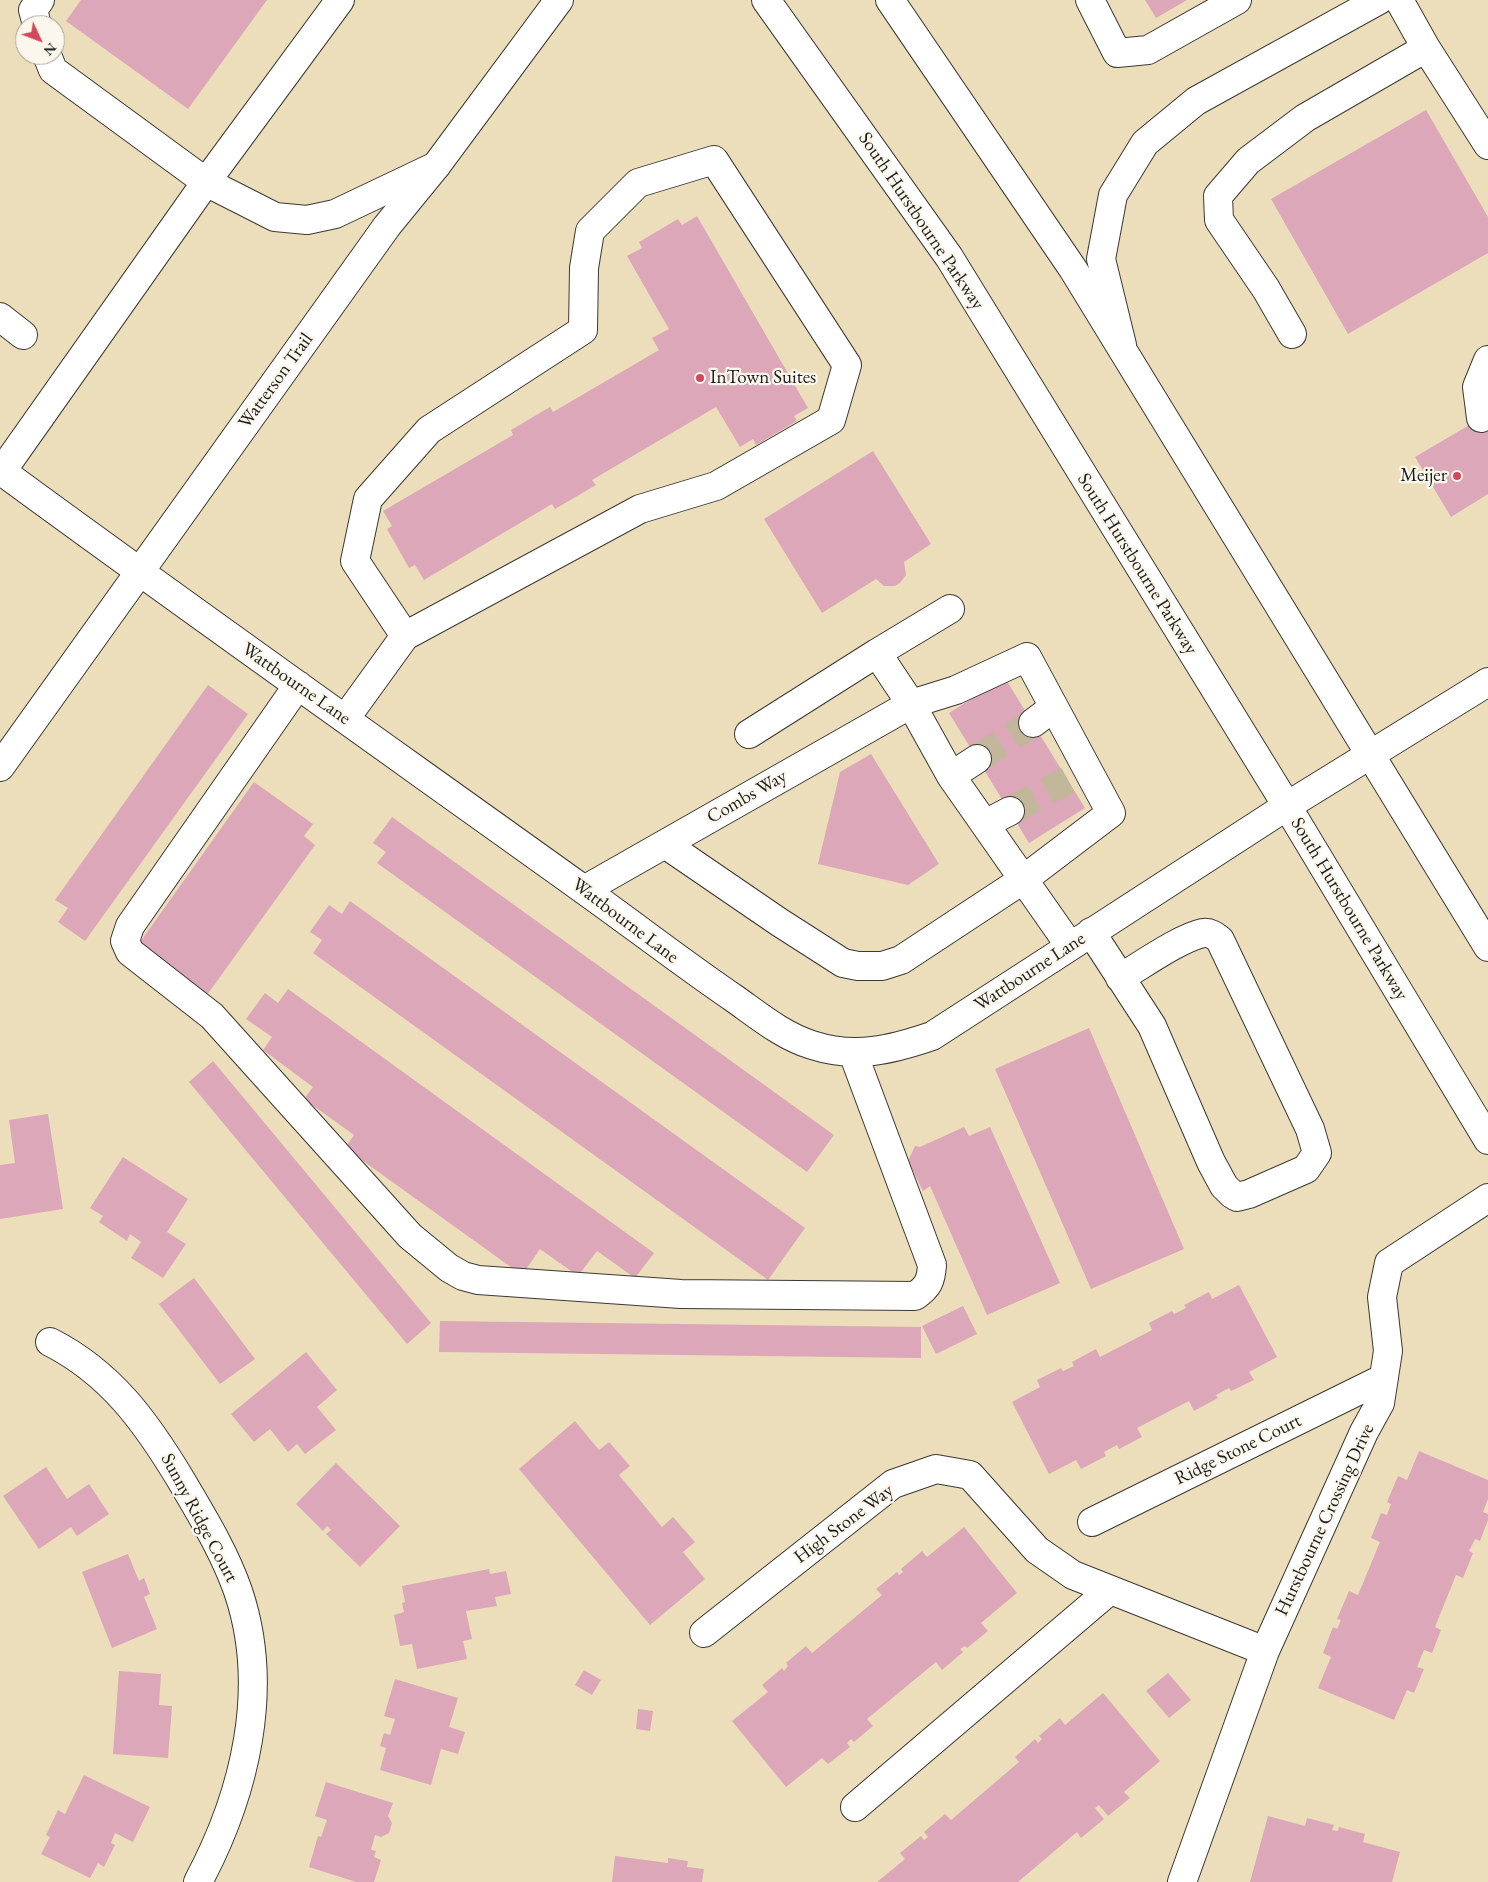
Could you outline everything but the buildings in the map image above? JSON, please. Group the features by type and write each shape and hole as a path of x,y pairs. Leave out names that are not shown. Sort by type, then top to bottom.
{"street":[{"path":"34,15 33,10 40,0"},
{"path":"1,471 206,182 340,0"},
{"name":"Watterson Trail","path":"0,767 381,234 436,166 559,0"},
{"path":"525,47 579,0"},
{"name":"South Hurstbourne Parkway","path":"766,0 949,257 1286,806 1488,1140"},
{"path":"890,0 1073,269 1488,948"},
{"path":"1090,0 1117,53 1148,50 1238,0"},
{"path":"1124,351 1101,259 1113,195 1145,143 1196,101 1379,0"},
{"path":"1398,0 1426,48 1488,145"},
{"path":"1292,334 1266,289 1220,220 1218,196 1248,160 1305,118 1426,48"},
{"path":"51,65 53,70 206,182 275,217 307,220 334,214 436,166"},
{"path":"345,719 405,636 640,509 716,486 831,420 847,365 714,160 638,183 590,231 584,268 583,330 429,430 368,499 355,561 405,636"},
{"path":"0,317 23,335"},
{"path":"1480,418 1478,387 1488,360"},
{"name":"Wattbourne Lane","path":"1,471 584,890 677,960 784,1034 813,1046 853,1053 894,1049 932,1036 1286,806 1488,682"},
{"path":"749,734 950,609"},
{"path":"877,653 911,704 951,776 1024,880 1120,978 1152,1026 1211,1162 1224,1186 1237,1197 1249,1194 1306,1169 1317,1152 1310,1129 1220,940 1211,934 1204,933 1187,939 1120,978"},
{"name":"Combs Way","path":"584,890 911,704 956,690 1027,657 1043,715 1078,775 1110,813 1024,880"},
{"path":"298,686 130,926 126,941 130,952 212,1016 410,1236 449,1268 463,1276 478,1280 681,1294 915,1296 927,1288 931,1278 932,1265 853,1053"},
{"path":"951,776 977,759"},
{"path":"985,824 1010,811"},
{"path":"665,844 803,938 843,963 858,966 882,966 901,960 1024,880"},
{"name":"Hurstbourne Crossing Drive","path":"1182,1882 1265,1651 1364,1432 1380,1403 1388,1351 1382,1297 1389,1263 1488,1198"},
{"name":"Sunny Ridge Court","path":"50,1342 77,1356 105,1378 142,1421 166,1455 207,1524 228,1566 245,1617 254,1703 246,1750 238,1787 216,1847 198,1882"},
{"name":"Ridge Stone Court","path":"1092,1522 1384,1378"},
{"name":"High Stone Way","path":"704,1633 893,1484 936,1468 970,1475 1037,1550 1073,1575 1265,1651"},
{"path":"855,1808 1110,1590"}],"tunnel":[{"path":"977,759 1033,723"},
{"path":"1010,811 1068,780"}],"place":[{"name":"InTown Suites","path":"700,378"},
{"name":"Meijer","path":"1457,476"}]}
